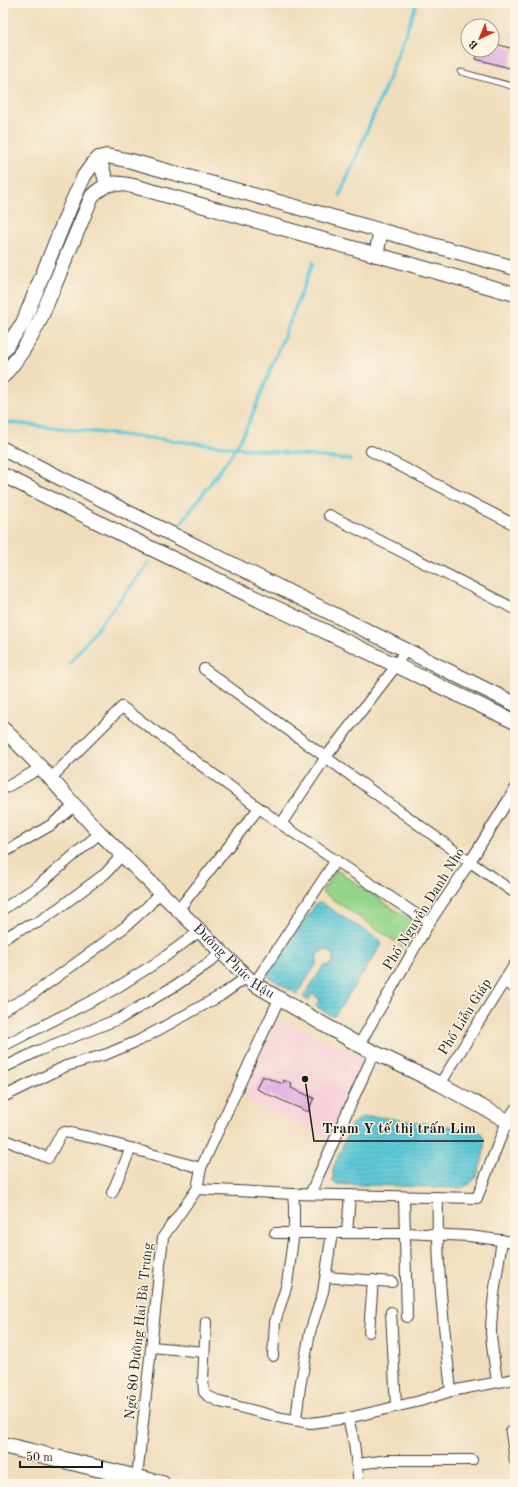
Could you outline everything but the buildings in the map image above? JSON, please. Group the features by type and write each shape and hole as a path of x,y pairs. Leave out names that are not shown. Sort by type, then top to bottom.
{"main road":[{"path":"3,1445 158,1484"}],"street":[{"path":"3,351 23,323 84,176 99,158 111,157 130,161 515,268"},
{"path":"99,158 107,184"},
{"path":"3,376 15,363 30,340 39,322 92,196 100,187 110,183 138,187 515,294"},
{"path":"376,255 381,231"},
{"path":"3,449 130,514 515,704"},
{"path":"371,450 515,525"},
{"path":"3,475 396,666 515,722"},
{"path":"329,515 515,609"},
{"path":"266,603 275,586"},
{"path":"281,824 326,758 396,666 404,650"},
{"path":"204,669 515,893"},
{"path":"50,779 122,707 281,824 429,923"},
{"name":"Đường Phúc Hậu","path":"3,729 20,744 74,806 122,856 250,981 279,1000 358,1045 440,1084 511,1123"},
{"path":"3,789 41,768"},
{"name":"Phố Nguyễn Danh Nho","path":"358,1045 429,923 470,862 515,789"},
{"path":"3,853 51,825 74,806"},
{"path":"178,910 259,808"},
{"path":"3,909 39,885 100,833"},
{"path":"3,939 20,929 37,923 56,910 106,873 122,856"},
{"path":"3,1097 66,1066 107,1054 140,1040 250,981 336,860"},
{"path":"3,1010 33,994 97,948 126,926 148,906 160,892"},
{"path":"3,1046 113,990 159,961 200,931"},
{"path":"3,1068 40,1050 121,1018 178,984 210,962 220,952"},
{"name":"Phố Liễu Giáp","path":"440,1084 515,964"},
{"path":"504,982 515,988"},
{"name":"Ngõ 80 Đường Hai Bà Trưng","path":"138,1478 163,1237 197,1188 201,1168 279,1000"},
{"path":"310,1194 374,1053"},
{"path":"197,1188 292,1194 477,1198 511,1123 515,1109"},
{"path":"3,1139 48,1158 64,1132 94,1138 201,1168"},
{"path":"112,1193 131,1148"},
{"path":"51,1154 62,1153"},
{"path":"273,1356 275,1322 287,1284 294,1232 294,1206 292,1194"},
{"path":"347,1233 350,1195"},
{"path":"404,1197 407,1317"},
{"path":"438,1198 437,1234 451,1391"},
{"path":"275,1233 437,1234 469,1236 515,1242"},
{"path":"296,1420 300,1387 310,1332 323,1292 332,1233"},
{"path":"497,1382 491,1331 502,1240"},
{"path":"326,1277 392,1282"},
{"path":"369,1332 373,1280"},
{"path":"391,1312 396,1406"},
{"path":"206,1322 203,1379 204,1392 208,1396 220,1402 282,1418 311,1422 348,1418 420,1401 451,1391 515,1379"},
{"path":"152,1348 204,1352"},
{"path":"348,1418 357,1464 359,1484"},
{"path":"511,1432 515,1461"},
{"path":"357,1464 389,1460 472,1460"}],"lane":[{"path":"461,72 515,87"}],"shaded area":[{"path":"277,1018 367,1059 331,1140 244,1099"}],"green space":[{"path":"337,870 418,926 405,948 322,892"}],"water":[{"path":"321,903 381,941 381,946 335,1015 331,1016 316,1006 320,999 312,994 308,1001 303,997 323,967 333,963 333,954 325,949 317,954 317,963 297,994 269,977 268,973 316,904"},
{"path":"363,1117 378,1117 476,1130 480,1132 484,1137 484,1148 482,1160 476,1176 469,1184 458,1188 336,1184 333,1182 333,1168 352,1124"}],"waterway":[{"path":"340,195 387,83 417,3"},
{"path":"182,522 232,454 245,431 313,263"},
{"path":"3,422 350,460"},
{"path":"69,664 149,563"}],"place":[{"name":"Trạm Y tế thị trấn Lim","path":"305,1079"}]}
